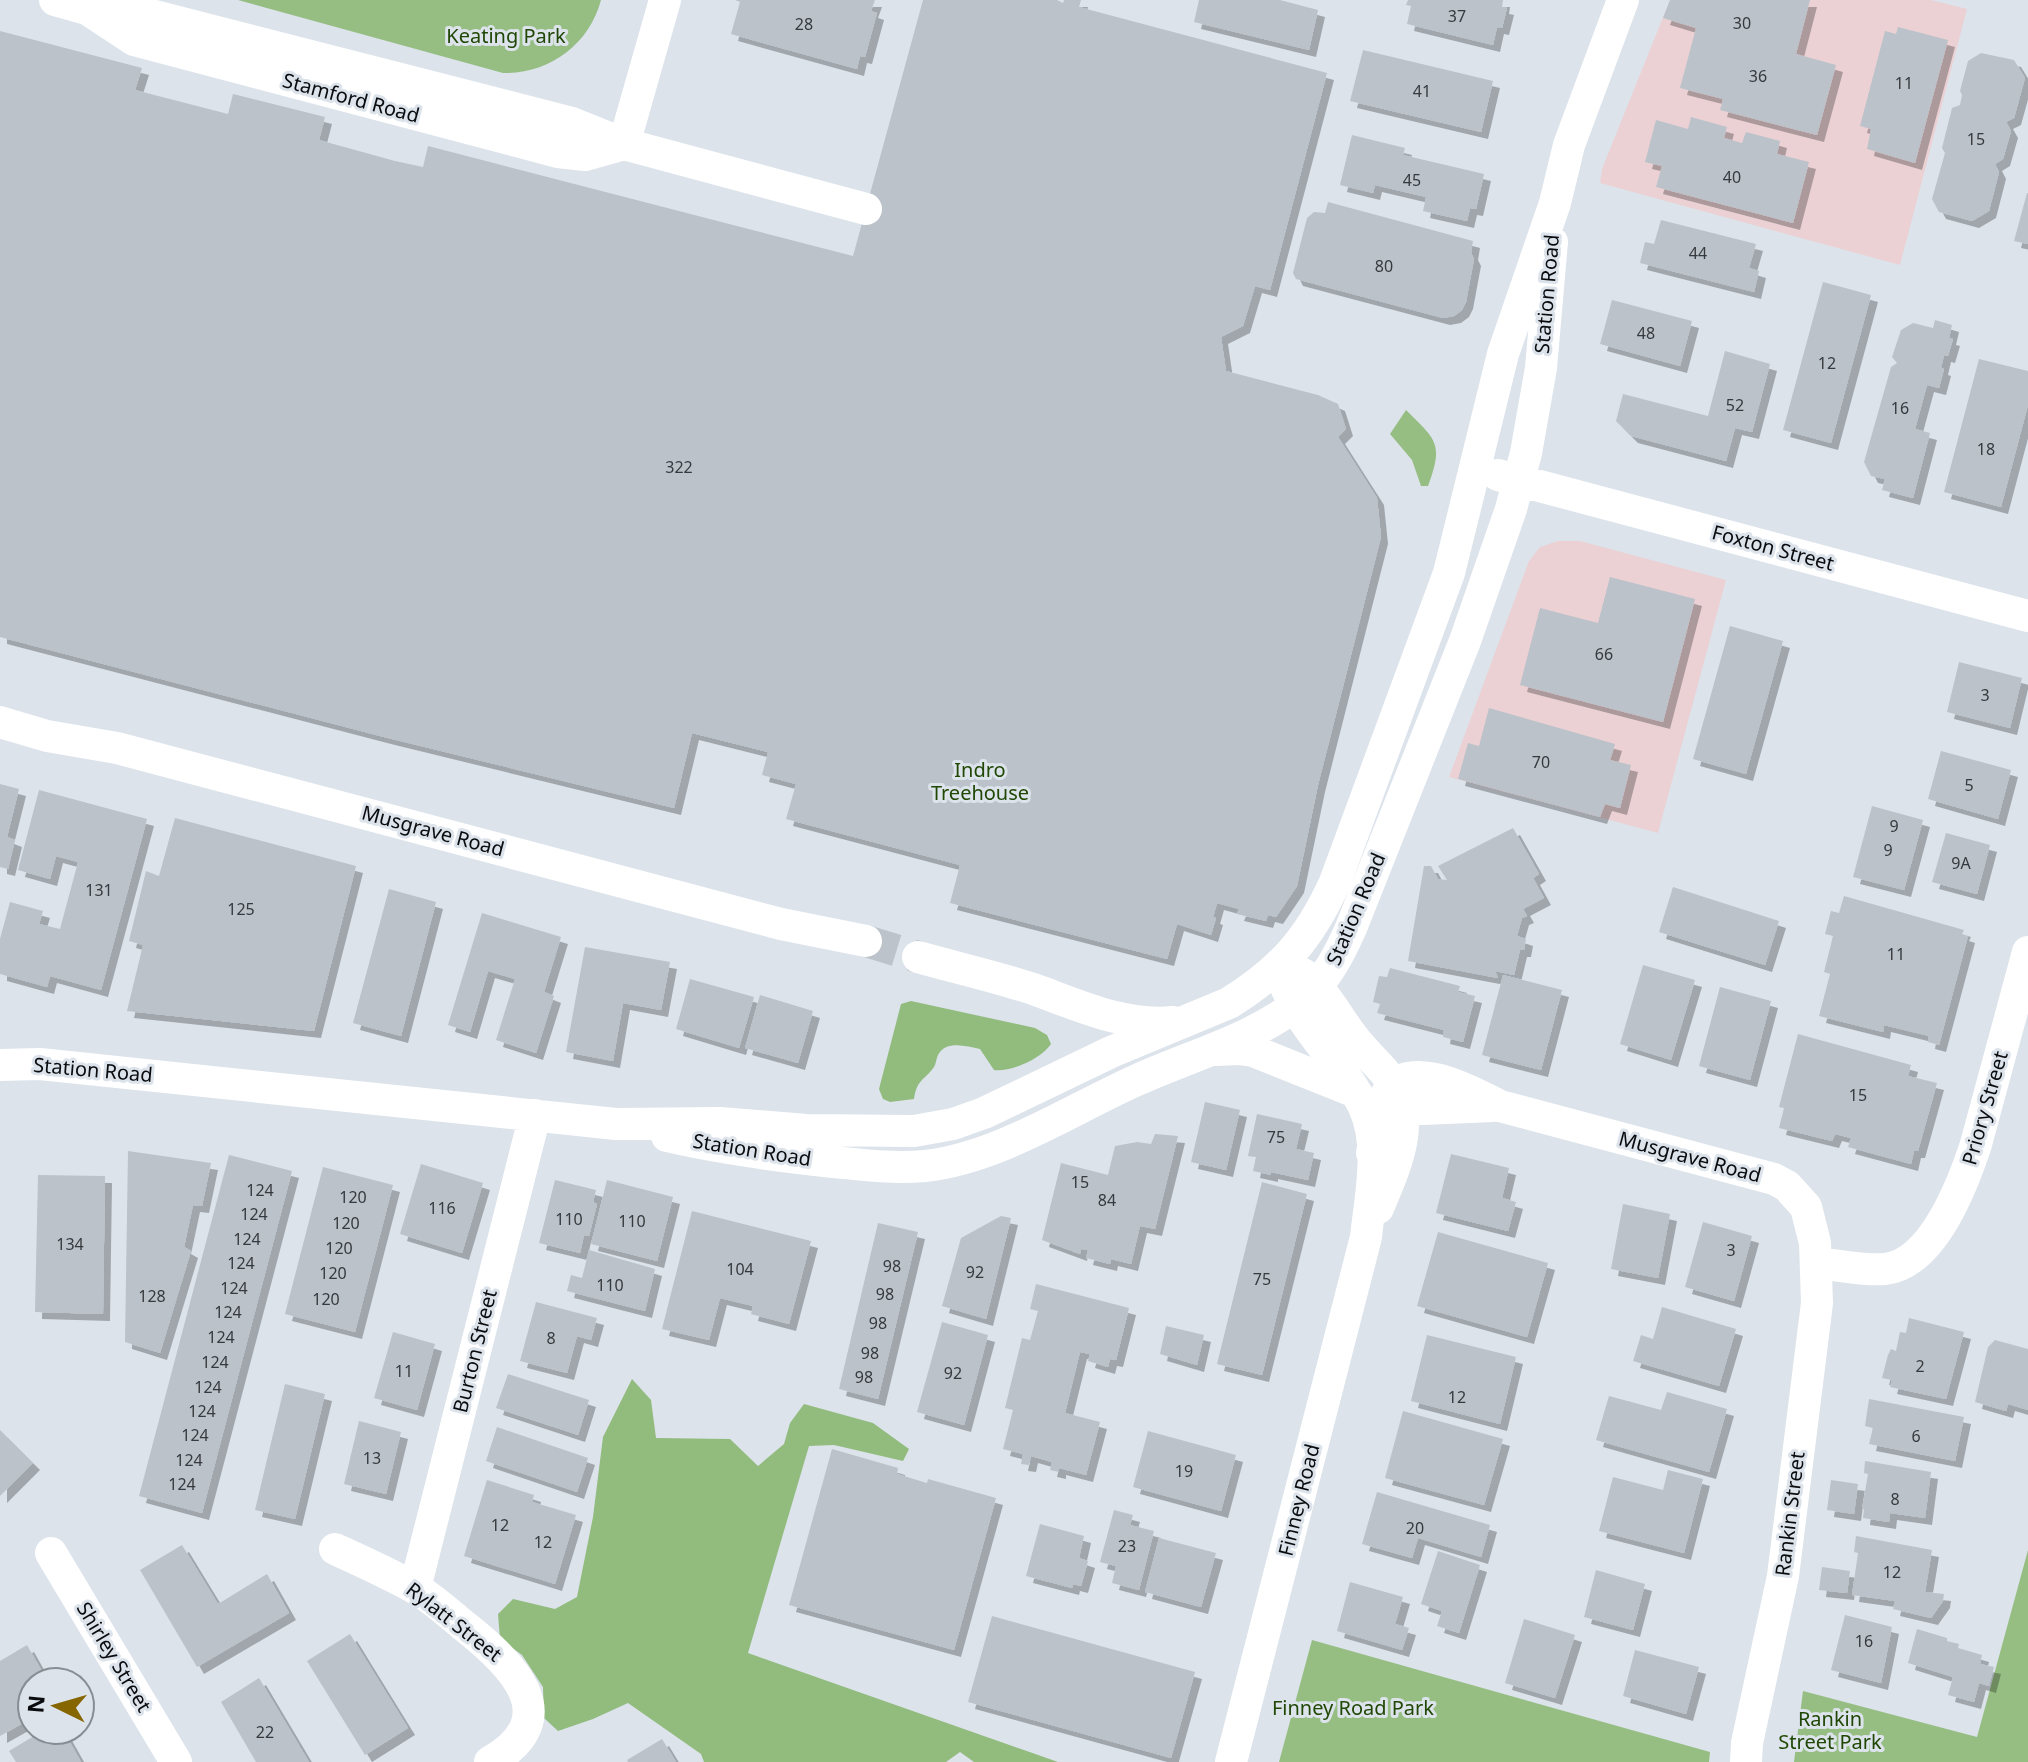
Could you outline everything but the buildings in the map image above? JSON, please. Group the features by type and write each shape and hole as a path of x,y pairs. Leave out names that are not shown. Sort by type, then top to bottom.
{"street":[{"name":"Stamford Road","path":"55,0 87,9 134,40 558,152 585,155 624,144"},
{"path":"665,0 624,144 866,209"},
{"name":"Station Road","path":"616,1124 720,1123 822,1131 926,1130 953,1124 984,1113 1111,1052 1229,1003 1280,966 1313,927 1335,882 1440,600 1498,370 1555,203 1569,145 1623,0"},
{"name":"Station Road","path":"0,1065 40,1064 535,1115 616,1124 728,1150 875,1166 922,1166 987,1151 1098,1097 1248,1033 1306,996 1340,952 1485,589 1519,480 1538,382 1546,325 1555,203"},
{"path":"1498,370 1538,382"},
{"name":"Foxton Street","path":"1475,469 2028,616"},
{"path":"0,699 117,748"},
{"name":"Musgrave Road","path":"0,722 47,736 117,748 781,924 866,941"},
{"name":"Priory Street","path":"1817,1263 1885,1269 1897,1266 1918,1253 1945,1216 1967,1171 2028,952"},
{"path":"918,957 1035,990 1083,1009 1149,1023 1186,1020"},
{"path":"1280,966 1306,996 1377,1097"},
{"path":"1083,1009 1094,1016 1102,1027 1111,1052 1111,1076 1098,1097"},
{"path":"1208,1051 1253,1051 1377,1097"},
{"name":"Musgrave Road","path":"1377,1097 1410,1079 1428,1077 1459,1085 1500,1106 1774,1179 1787,1186 1806,1207 1817,1263"},
{"name":"Finney Road","path":"1366,1237 1377,1097"},
{"name":"Finney Road","path":"1231,1762 1366,1237 1399,1154 1403,1133 1377,1097"},
{"name":"Burton Street","path":"415,1588 535,1115"},
{"name":"Rankin Street","path":"1746,1762 1747,1743 1786,1561 1815,1331 1817,1263"},
{"name":"Rylatt Street","path":"335,1549 415,1588 496,1651 520,1680 527,1705 526,1728 515,1745 490,1762"},
{"name":"Shirley Street","path":"51,1553 176,1762"}],"shaded area":[{"path":"1670,0 1931,0 1967,9 1900,265 1600,183 1602,169"},
{"path":"1558,541 1580,541 1726,580 1658,833 1449,777 1529,561 1540,547"}],"green space":[{"name":"Keating Park","path":"238,0 601,0 587,31 565,54 536,68 503,73"},
{"path":"1406,410 1434,443 1436,460 1428,486 1421,486 1412,460 1390,434"},
{"path":"911,1001 1035,1028 1047,1035 1051,1044 1033,1059 1001,1070 994,1070 980,1049 957,1045 946,1047 919,1084 914,1099 890,1102 883,1099 879,1089 901,1004"},
{"path":"632,1379 651,1400 656,1438 730,1439 758,1466 784,1444 790,1423 804,1404 873,1423 909,1449 903,1461 834,1445 809,1446 748,1653 1058,1762 974,1762 960,1752 946,1762 704,1762 701,1754 628,1703 558,1731 544,1718 543,1687 522,1655 500,1639 498,1614 513,1599 555,1609 577,1597 593,1517 603,1437"},
{"name":"Rankin Street Park","path":"2028,1550 2028,1762 1794,1762 1803,1691 1977,1737"},
{"name":"Finney Road Park","path":"1312,1640 1710,1752 1709,1762 1279,1762"}],"tunnel":[{"path":"866,941 918,957"}],"park label":[{"name":"Indro Treehouse","path":"980,782"}]}
